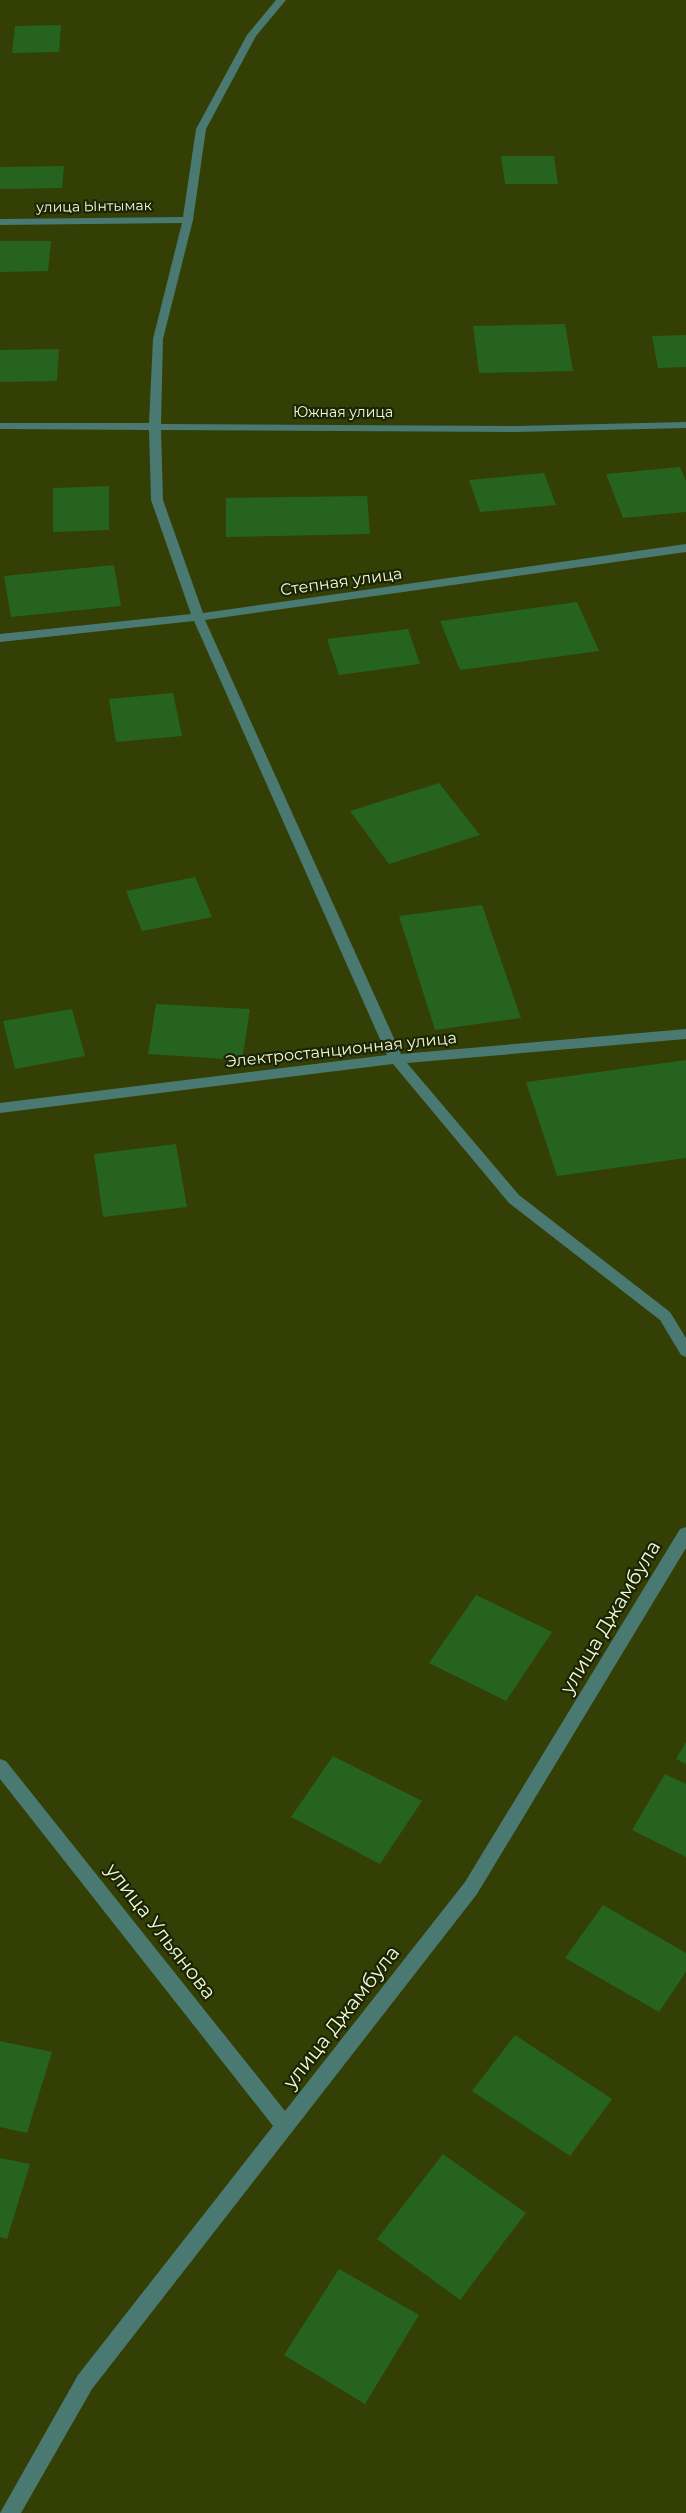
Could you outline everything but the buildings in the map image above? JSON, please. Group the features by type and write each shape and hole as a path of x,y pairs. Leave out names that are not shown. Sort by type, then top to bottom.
{"street":[{"path":"281,0 252,35 201,129 188,220 158,339 155,426 157,500 198,617 396,1059 514,1199 665,1316 686,1351"},
{"name":"улица Ынтымак","path":"0,222 188,220"},
{"name":"Южная улица","path":"0,426 516,429 686,425"},
{"name":"Степная улица","path":"0,638 198,617 686,548"},
{"name":"Электростанционная улица","path":"0,1108 396,1059 686,1034"},
{"name":"улица Джамбула","path":"10,2513 85,2382 471,1888 686,1534"},
{"name":"улица Ульянова","path":"0,1766 285,2126"}]}
